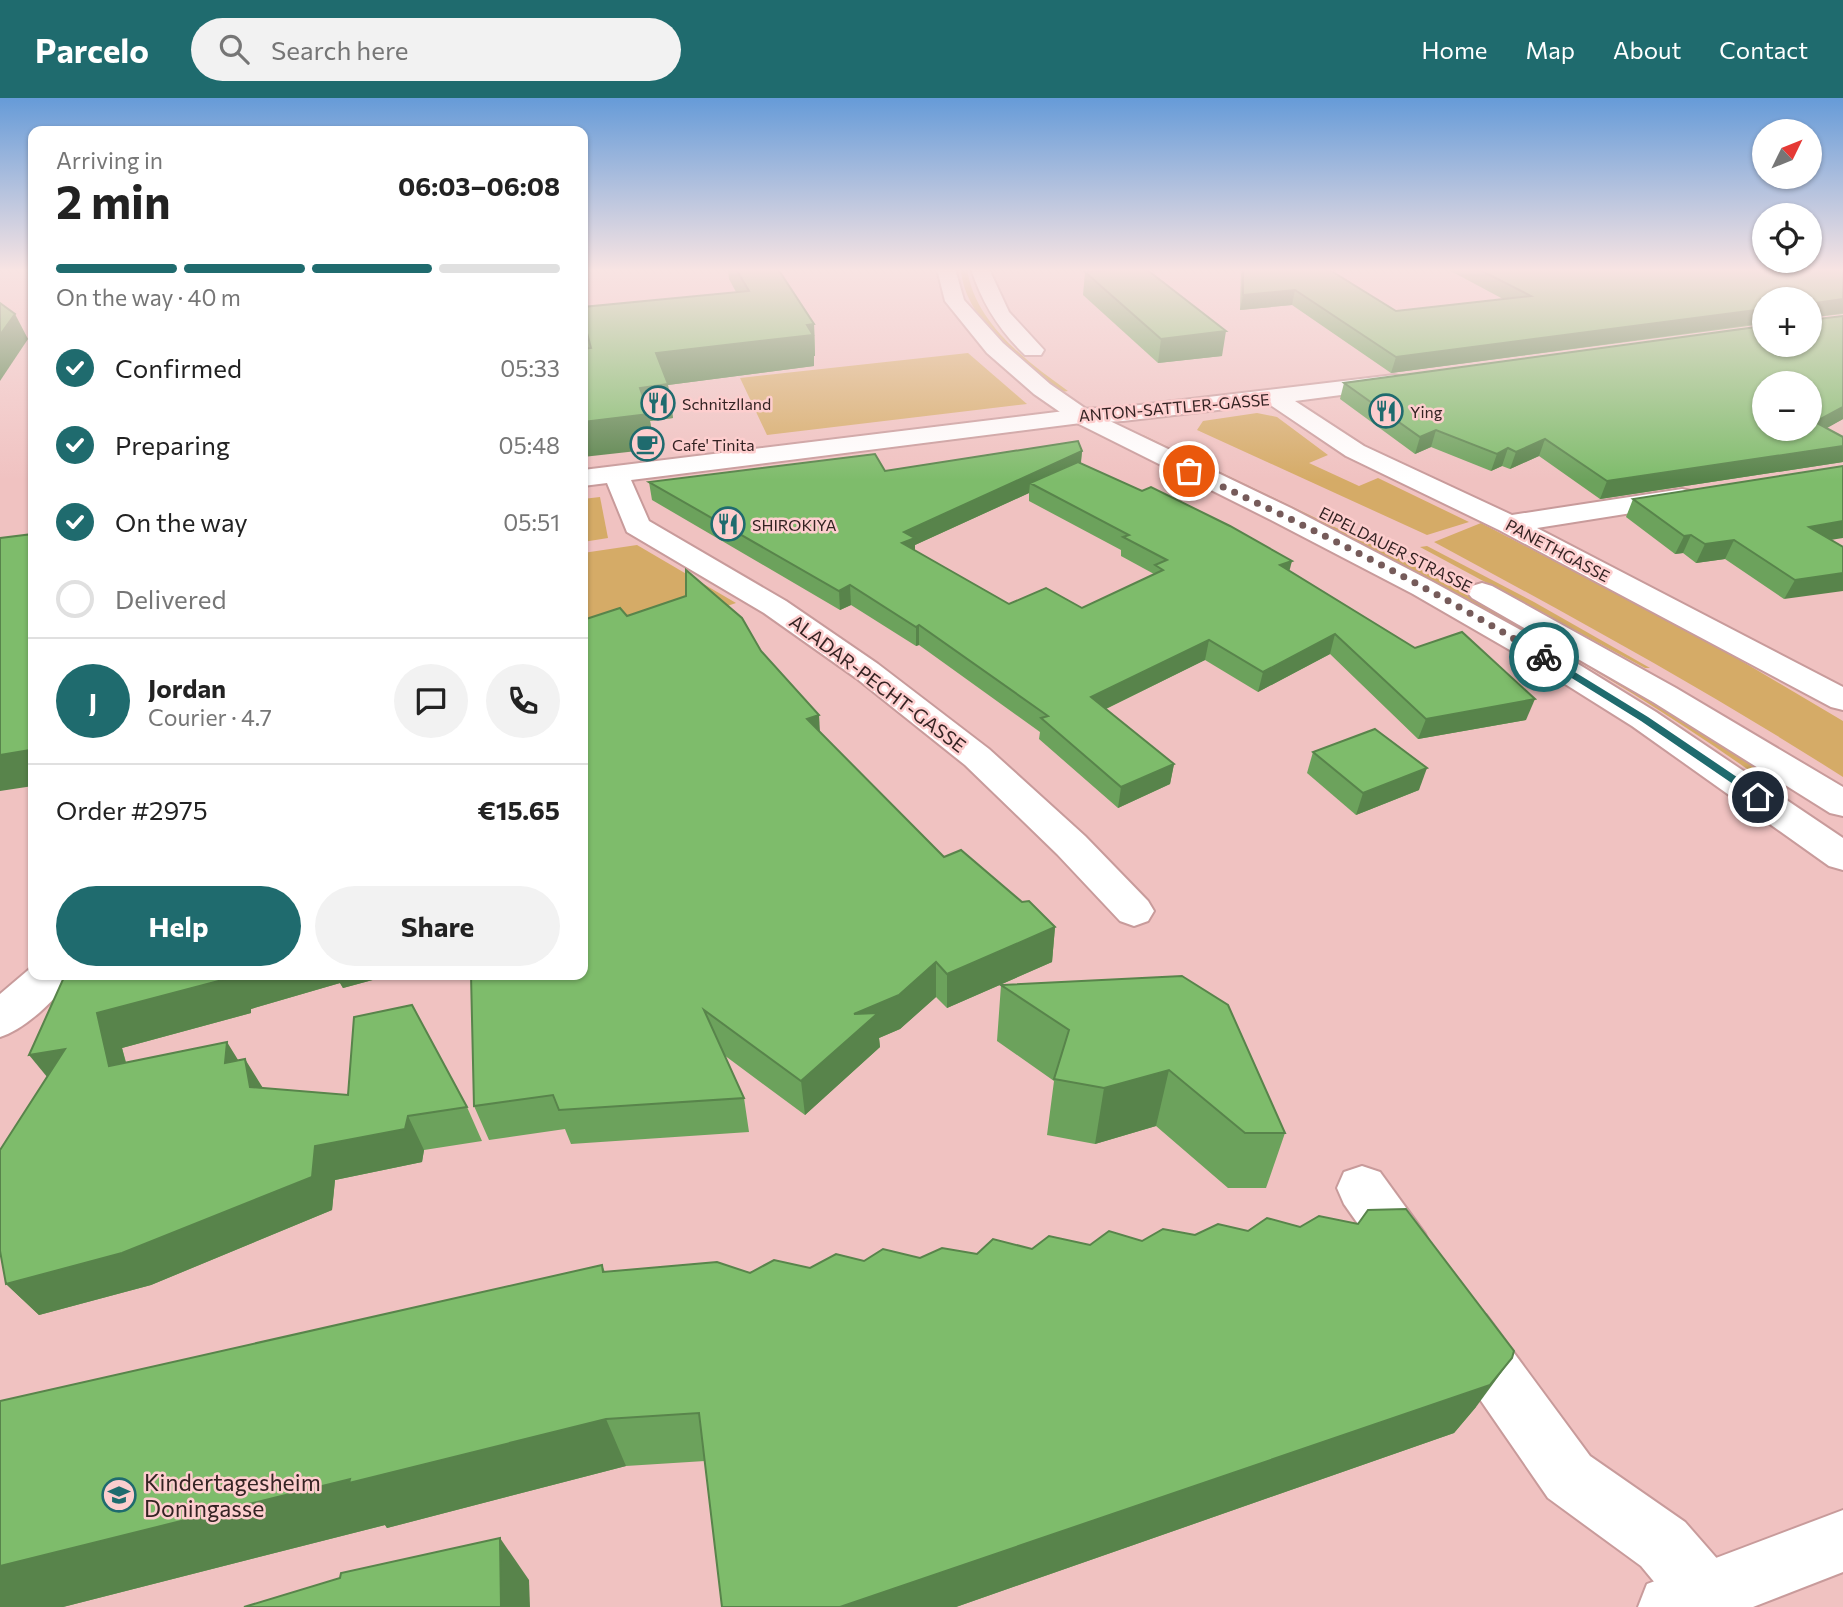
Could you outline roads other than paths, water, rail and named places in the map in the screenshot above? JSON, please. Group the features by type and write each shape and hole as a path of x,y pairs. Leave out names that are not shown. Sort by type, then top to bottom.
{"street":[{"name":"EIPELDAUER STRASSE","path":"988,339 1042,389 1086,404 1281,514 1423,588 1533,650 1644,719 1843,857"},
{"path":"1021,339 1052,366"},
{"name":"ANTON-SATTLER-GASSE","path":"588,477 1086,404 1123,414 1276,398 1418,379"},
{"name":"PANETHGASSE","path":"1276,398 1355,451 1509,524 1843,700"},
{"name":"EIPELDAUER STRASSE","path":"1123,414 1443,571 1582,645 1719,725 1843,804"},
{"name":"ALADAR-PECHT-GASSE","path":"616,474 637,526 775,607 867,671 977,757 1071,845 1134,911"},
{"path":"1509,524 1709,493"},
{"path":"0,1020 45,980"},
{"path":"1363,1188 1569,1477 1663,1544 1687,1600 1843,1541"}],"place":[{"name":"Schnitzlland","path":"658,403"},
{"name":"Ying","path":"1386,411"},
{"name":"Cafe' Tinita","path":"647,444"},
{"name":"SHIROKIYA","path":"728,524"},
{"name":"Kindertagesheim Doningasse","path":"119,1495"}]}
